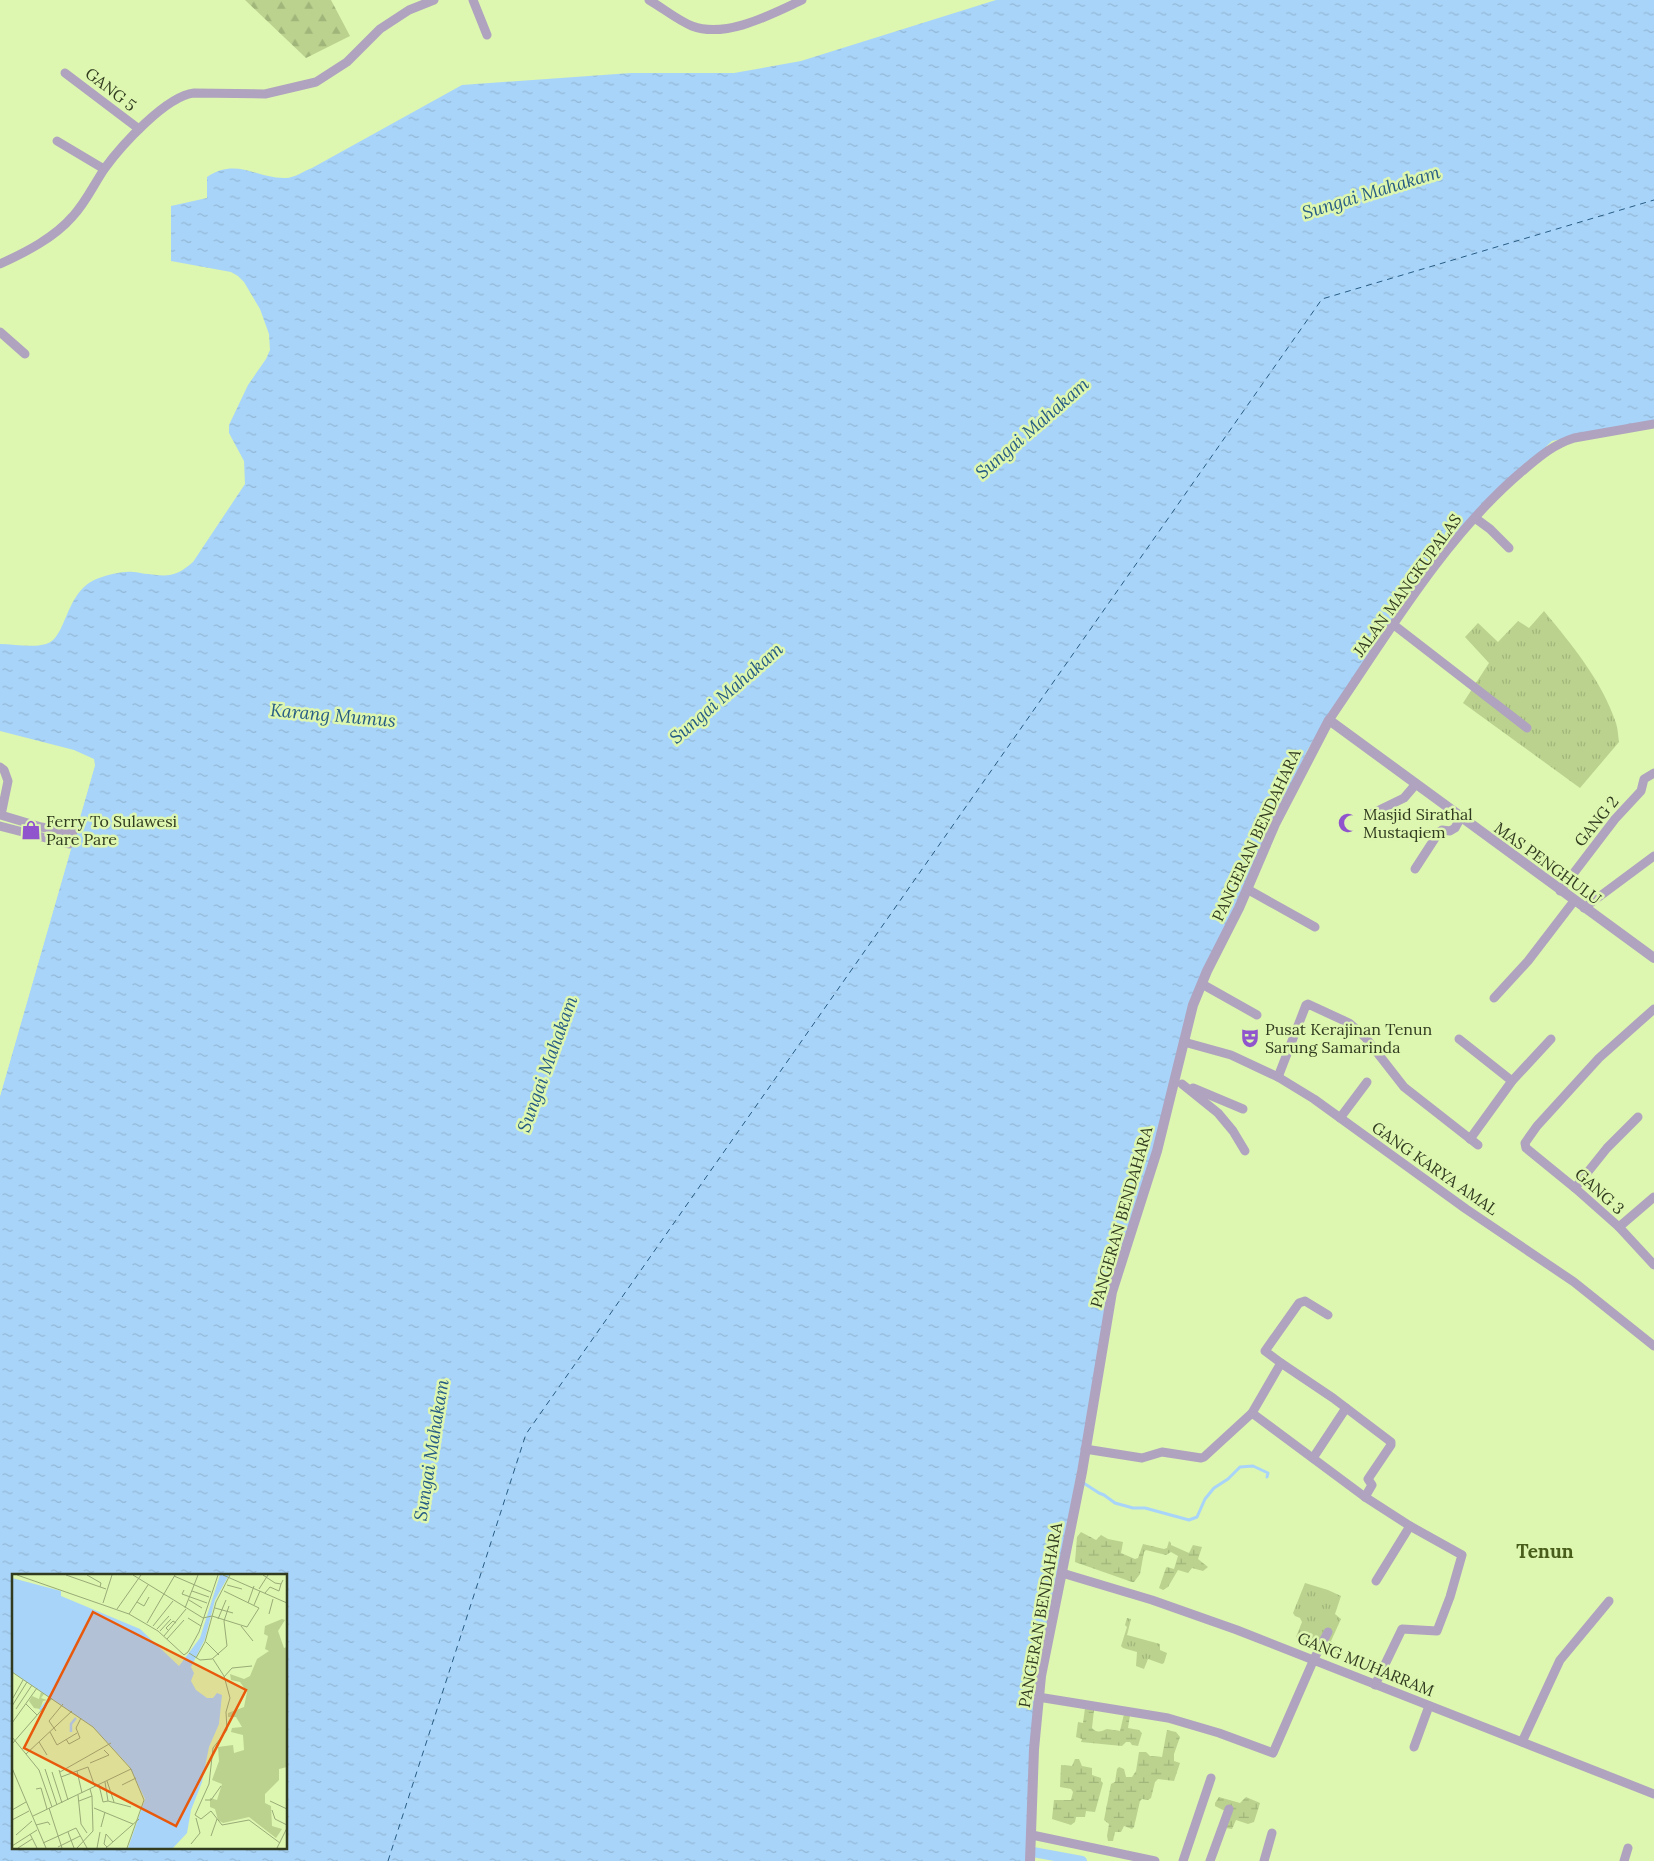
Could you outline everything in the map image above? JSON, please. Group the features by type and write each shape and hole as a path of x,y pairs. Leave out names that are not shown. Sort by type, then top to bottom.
{"street":[{"path":"0,264 38,244 65,224 82,205 104,169 138,129 172,103 189,94 265,94 316,82 347,62 380,29 410,10 434,0"},
{"path":"473,0 487,35"},
{"path":"649,0 686,23 706,29 738,26 802,0"},
{"name":"GANG 5","path":"65,73 138,129"},
{"path":"57,141 104,169"},
{"path":"0,332 25,354"},
{"name":"JALAN MANGKUPALAS","path":"1329,720 1462,530 1507,484 1549,449 1574,438 1654,424"},
{"path":"1475,518 1490,529 1509,548"},
{"path":"1394,625 1527,728"},
{"name":"MAS PENGHULU","path":"1329,720 1412,788 1458,822 1652,952"},
{"name":"PANGERAN BENDAHARA","path":"1030,1860 1038,1697 1049,1628 1082,1472 1112,1292 1178,1083 1192,1005 1247,889 1275,824 1329,720"},
{"path":"0,767 4,770 8,781 2,815 41,827 73,832"},
{"name":"GANG 2","path":"1560,891 1615,819 1641,791 1644,779 1654,773"},
{"path":"1371,814 1398,802 1412,788"},
{"path":"1415,869 1439,832 1442,830 1450,831 1458,822"},
{"path":"0,826 69,844"},
{"path":"1584,908 1654,856"},
{"path":"1247,889 1315,926"},
{"path":"1494,998 1528,961 1574,901"},
{"path":"1202,984 1257,1015"},
{"path":"1278,1077 1308,1004 1349,1023 1365,1037 1404,1087 1478,1145"},
{"name":"GANG 3","path":"1654,1009 1599,1058 1537,1126 1525,1143 1526,1148 1619,1227 1654,1197"},
{"path":"1459,1039 1512,1081"},
{"path":"1470,1139 1512,1081 1551,1039"},
{"name":"GANG KARYA AMAL","path":"1184,1042 1231,1055 1278,1077 1314,1099 1466,1209 1574,1282 1654,1346"},
{"path":"1340,1118 1367,1082"},
{"path":"1178,1083 1243,1110"},
{"path":"1178,1083 1218,1113 1233,1131 1245,1151"},
{"path":"1575,1188 1607,1148 1638,1118"},
{"path":"1619,1227 1654,1265"},
{"path":"1328,1315 1305,1301 1299,1303 1265,1351 1392,1443 1368,1479 1372,1485 1365,1497"},
{"path":"1085,1449 1142,1458 1162,1452 1201,1458 1252,1413 1281,1363"},
{"path":"1313,1458 1346,1408"},
{"path":"1252,1413 1365,1497 1462,1556 1450,1597 1437,1631 1402,1629 1375,1685"},
{"path":"1376,1582 1410,1526"},
{"name":"GANG MUHARRAM","path":"1062,1573 1152,1600 1314,1659 1375,1685 1654,1794"},
{"path":"1522,1742 1560,1660 1609,1601"},
{"path":"1038,1697 1168,1718 1219,1733 1271,1753 1275,1752 1314,1659 1328,1632"},
{"path":"1414,1747 1429,1706"},
{"path":"1183,1861 1211,1778"},
{"path":"1210,1861 1229,1809"},
{"path":"1264,1861 1272,1833"},
{"path":"1032,1838 1155,1861"},
{"path":"1624,1861 1628,1848"}],"green space":[{"path":"245,0 331,0 350,36 306,58"},
{"path":"1544,611 1575,650 1594,678 1616,723 1619,742 1580,788 1463,703 1489,663 1465,637 1478,623 1498,642 1518,621 1529,628"},
{"path":"1081,1532 1096,1540 1101,1535 1108,1539 1123,1542 1121,1553 1135,1559 1138,1558 1143,1544 1164,1549 1167,1548 1169,1541 1171,1545 1189,1553 1193,1545 1202,1547 1198,1559 1208,1567 1203,1571 1192,1568 1188,1573 1178,1570 1168,1587 1163,1590 1159,1588 1166,1568 1174,1569 1178,1556 1171,1552 1166,1555 1146,1550 1140,1574 1132,1582 1075,1562 1077,1537"},
{"path":"1305,1583 1341,1596 1335,1614 1341,1619 1331,1641 1339,1647 1337,1652 1296,1637 1302,1622 1293,1613"},
{"path":"1127,1618 1131,1619 1127,1635 1160,1644 1160,1650 1167,1653 1164,1663 1148,1659 1144,1669 1136,1666 1137,1652 1121,1646 1127,1627 1125,1625"},
{"path":"1085,1708 1094,1710 1092,1728 1098,1731 1107,1729 1120,1731 1124,1714 1130,1715 1128,1728 1139,1730 1142,1733 1138,1746 1132,1745 1130,1742 1126,1742 1122,1746 1081,1742 1082,1739 1076,1737 1078,1722 1083,1723"},
{"path":"1167,1730 1176,1732 1180,1737 1174,1754 1174,1761 1180,1763 1174,1781 1158,1779 1155,1782 1151,1798 1140,1801 1134,1827 1132,1829 1124,1826 1121,1832 1115,1832 1113,1841 1108,1841 1109,1824 1104,1820 1111,1784 1115,1782 1117,1769 1119,1767 1124,1769 1126,1777 1132,1777 1136,1771 1139,1752 1146,1752 1150,1756 1162,1757"},
{"path":"1075,1759 1079,1759 1082,1766 1092,1768 1092,1775 1101,1778 1103,1783 1095,1812 1086,1811 1085,1817 1076,1817 1075,1822 1071,1825 1052,1819 1054,1800 1071,1800 1073,1792 1071,1789 1060,1787 1061,1765 1072,1766"},
{"path":"1219,1797 1240,1803 1246,1797 1260,1803 1254,1822 1248,1824 1236,1820 1232,1829 1220,1827 1225,1811 1215,1806"}],"water":[{"path":"996,0 1654,0 1654,420 1552,441 1468,520 1352,679 1308,749 1188,1008 1158,1138 1109,1290 1094,1386 1047,1628 1028,1861 0,1861 0,1096 95,765 94,759 74,750 0,731 0,644 35,646 46,644 53,640 59,633 79,593 88,584 99,578 129,572 167,575 182,570 193,562 245,484 244,461 229,433 229,425 248,385 270,350 269,334 260,309 244,282 238,276 231,272 171,261 171,206 207,198 207,177 218,171 237,169 275,177 289,178 296,176 462,85 631,73 734,73 801,61"}],"pier":[{"path":"93,765 95,765 0,1096 0,1087"}],"waterway":[{"path":"1082,1482 1115,1503 1133,1508 1145,1508 1189,1520 1197,1517 1205,1499 1214,1488 1228,1479 1240,1467 1253,1466 1268,1473 1267,1477"},
{"path":"1022,1850 1082,1861"}],"ferry route":[{"path":"388,1861 526,1434 1322,299 1654,200"}],"place":[{"name":"Masjid Sirathal Mustaqiem","path":"1348,823"},
{"name":"Ferry To Sulawesi Pare Pare","path":"31,830"},
{"name":"Pusat Kerajinan Tenun Sarung Samarinda","path":"1250,1038"}],"district":[{"name":"Tenun","path":"1545,1551"}],"water label":[{"name":"Sungai Mahakam","path":"1371,192"},
{"name":"Sungai Mahakam","path":"1032,428"},
{"name":"Sungai Mahakam","path":"726,693"},
{"name":"Karang Mumus","path":"333,715"},
{"name":"Sungai Mahakam","path":"547,1064"},
{"name":"Sungai Mahakam","path":"431,1450"}]}
